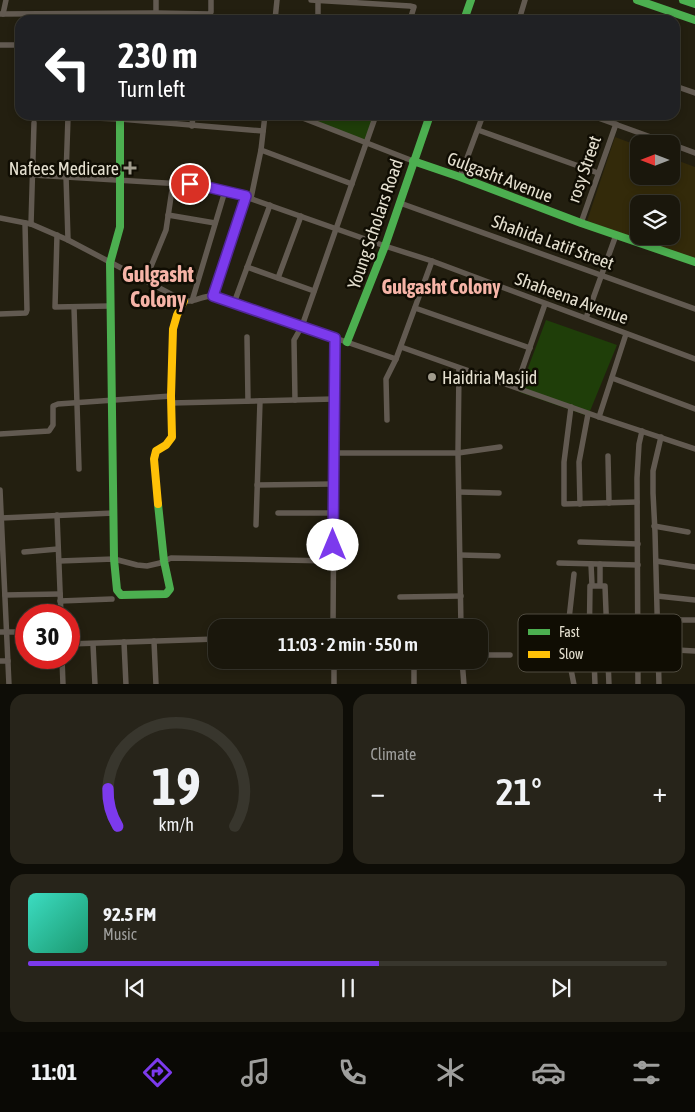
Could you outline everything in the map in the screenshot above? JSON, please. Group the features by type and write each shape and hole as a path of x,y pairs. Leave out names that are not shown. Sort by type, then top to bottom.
{"street":[{"path":"6,0 1,14 15,15"},
{"path":"156,0 156,13"},
{"path":"208,15 211,14 211,0"},
{"path":"276,15 277,0"},
{"path":"311,0 414,7 412,15"},
{"path":"466,15 471,0"},
{"path":"520,15 525,0"},
{"path":"637,0 695,20"},
{"path":"683,0 695,4"},
{"path":"318,1 318,15"},
{"path":"136,15 156,13 180,15"},
{"path":"0,45 15,45"},
{"path":"680,88 695,92"},
{"path":"68,120 66,176 68,240"},
{"path":"120,120 120,227 110,263 110,399 114,559 117,590 121,595 166,594 170,589 170,580 164,561 154,459 156,451 166,445 172,437 173,329 177,314 188,301 225,191"},
{"path":"130,120 263,131"},
{"path":"192,126 193,120"},
{"path":"213,296 249,197 261,150 264,120"},
{"name":"Gulgasht Avenue","path":"315,120 366,143 581,224 695,262"},
{"path":"295,400 294,340 302,326 374,120"},
{"name":"Young Scholars Road","path":"347,342 385,246 428,120"},
{"path":"460,177 482,120"},
{"path":"604,120 646,135"},
{"path":"0,314 26,313 27,310 28,223 33,175 34,123"},
{"name":"rosy Street","path":"581,224 616,124"},
{"path":"478,130 598,172"},
{"path":"680,147 695,153"},
{"path":"261,150 352,184"},
{"name":"Shaheena Avenue","path":"33,175 199,185 249,197 432,261 695,358"},
{"path":"145,281 166,230 173,183"},
{"name":"Shahida Latif Street","path":"400,203 695,309"},
{"path":"234,303 270,205"},
{"path":"168,215 215,223"},
{"path":"278,278 301,216"},
{"path":"0,218 28,223 57,235 188,301 213,296 396,360"},
{"path":"57,235 55,307 110,306"},
{"path":"586,318 616,236"},
{"path":"387,420 386,379 401,348 432,261"},
{"path":"247,266 314,292"},
{"path":"516,388 545,304"},
{"path":"74,307 79,469"},
{"path":"415,308 530,348"},
{"path":"599,418 626,334"},
{"path":"246,337 248,402"},
{"path":"333,619 335,338"},
{"path":"401,348 599,418 695,449"},
{"path":"459,369 458,453 461,619"},
{"path":"612,378 695,409"},
{"path":"0,434 49,431 53,424 53,406 77,402 110,399 248,402 334,399"},
{"path":"256,525 260,401"},
{"path":"571,407 564,462 563,502 565,504 637,502"},
{"path":"580,504 580,455 588,414"},
{"path":"638,614 637,502 639,444 642,431"},
{"path":"657,614 653,471 661,438"},
{"path":"334,453 458,453 500,447"},
{"path":"608,456 609,503"},
{"path":"257,485 333,484"},
{"path":"0,490 3,632 8,661 9,684"},
{"path":"459,492 498,493"},
{"path":"1,522 57,516 114,513"},
{"path":"278,513 333,513"},
{"path":"57,516 60,604"},
{"path":"654,526 688,532"},
{"path":"580,542 638,544"},
{"path":"24,552 58,550"},
{"path":"460,556 498,556"},
{"path":"59,561 114,559 147,566 160,564 176,558 333,561"},
{"path":"656,561 695,567"},
{"path":"559,563 638,565"},
{"path":"590,614 590,586 592,585 591,564"},
{"path":"600,564 600,585"},
{"path":"570,614 574,574"},
{"path":"592,585 606,586 607,614"},
{"path":"3,599 60,594"},
{"path":"400,597 461,596"},
{"path":"657,596 695,600"},
{"path":"60,601 112,599"},
{"path":"682,620 695,620"},
{"path":"80,644 208,639"},
{"path":"154,641 156,684"},
{"path":"124,642 126,684"},
{"path":"93,644 95,684"},
{"path":"682,650 695,651"},
{"path":"488,655 510,655"},
{"path":"0,661 8,661"},
{"path":"62,669 63,684"},
{"path":"334,669 334,684"},
{"path":"414,669 414,684"},
{"path":"463,669 464,684"}],"shaded area":[{"path":"615,137 630,143 630,185 680,185 680,161 695,167 695,260 653,245 680,245 680,195 630,195 630,237 587,221"}],"green space":[{"path":"307,120 374,120 366,143"},
{"path":"546,320 617,345 588,416 519,392"}],"traffic: fast":[{"path":"466,15 471,0"},
{"path":"637,0 695,20"},
{"path":"683,0 695,4"},
{"path":"120,120 120,227 110,263 114,559 117,590 121,595 166,594 170,589 164,561 158,504"},
{"path":"347,342 385,246 428,120"},
{"path":"413,161 581,223 695,262"}],"traffic: slow":[{"path":"158,504 154,459 156,451 166,445 172,437 173,329 184,301"}],"place":[{"name":"Nafees Medicare","path":"130,168"},
{"name":"Haidria Masjid","path":"432,377"}],"district":[{"name":"Gulgasht Colony","path":"158,286"},
{"name":"Gulgasht Colony","path":"441,286"}],"route":[{"path":"190,184 246,196 213,296 335,338 333,545"}]}
